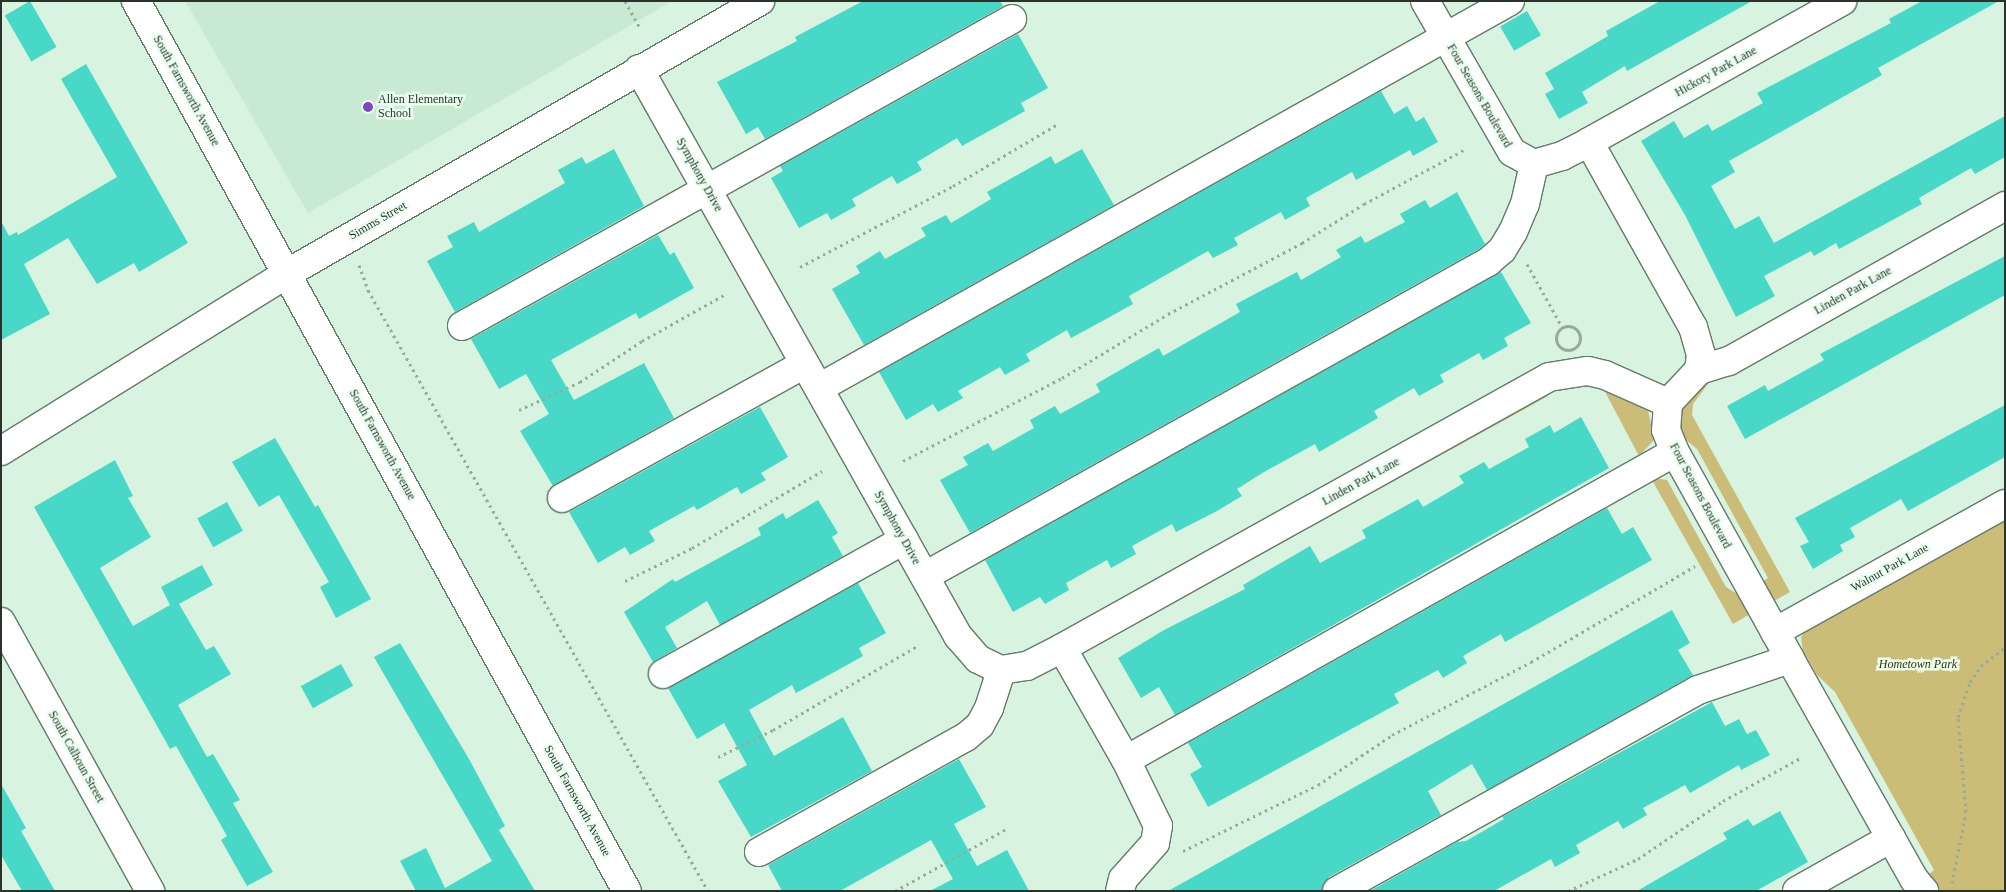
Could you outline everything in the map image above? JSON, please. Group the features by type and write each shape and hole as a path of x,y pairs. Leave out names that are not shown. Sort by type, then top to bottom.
{"street":[{"name":"South Farnsworth Avenue","path":"136,1 288,273 627,891"},
{"name":"Simms Street","path":"1,451 288,273 760,1"},
{"name":"Four Seasons Boulevard","path":"1424,1 1512,152 1534,164"},
{"path":"819,388 1444,36 1510,1"},
{"name":"Hickory Park Lane","path":"1589,142 1842,1"},
{"path":"462,326 1012,19"},
{"name":"Symphony Drive","path":"639,69 958,636 978,659 1001,670"},
{"path":"925,576 1488,262 1502,250 1513,232 1526,204 1534,164 1562,156 1589,142 1693,327 1701,356 1699,370 1668,403"},
{"name":"Linden Park Lane","path":"1699,370 1729,360 2005,206"},
{"path":"562,498 806,364"},
{"name":"Linden Park Lane","path":"1062,648 1549,377 1588,371 1606,375 1668,403"},
{"name":"Four Seasons Boulevard","path":"1668,403 1666,430 1675,452 1891,838 1924,891"},
{"path":"1126,760 1675,452"},
{"name":"Walnut Park Lane","path":"1775,632 2005,504"},
{"path":"663,674 904,540"},
{"name":"South Calhoun Street","path":"1,622 150,891"},
{"path":"759,852 966,737 984,717 1001,670 1027,666 1062,648 1126,760 1158,826 1155,843 1114,887"},
{"path":"1337,891 1698,690 1790,659"},
{"path":"1797,891 1891,838"}],"path":[{"path":"625,1 639,26"},
{"path":"800,267 953,186 1058,124"},
{"path":"903,462 1062,378 1168,314 1302,243 1364,204 1464,150"},
{"path":"1522,256 1562,327"},
{"path":"356,259 368,290 708,891"},
{"path":"519,410 580,382 642,341 724,295"},
{"path":"1570,326 1579,333 1579,344 1573,350 1565,350 1557,343 1556,336 1562,327 1570,326"},
{"path":"625,581 692,548 822,470"},
{"path":"1178,853 1318,785 1392,735 1531,662 1695,566"},
{"path":"718,757 773,730 919,645"},
{"path":"1951,891 1966,812 1958,717 1970,682 1981,666 2005,647"},
{"path":"1568,891 1638,859 1723,801 1802,757"},
{"path":"895,891 1008,828"}],"shaded area":[{"name":"Allen Elementary School","path":"185,1 672,1 308,213"}],"green space":[{"path":"1711,380 1693,404 1692,415 1790,592 1774,601 1762,582 1768,578 1697,449 1680,435 1678,409 1694,390"},
{"path":"1603,388 1648,410 1654,440 1639,456"},
{"path":"1545,390 1548,396 1099,644 1102,639"},
{"path":"1652,480 1667,480 1726,587 1740,596 1750,614 1733,624"},
{"name":"Hometown Park","path":"2005,518 2005,891 1941,891 1929,874 1934,870 1835,692 1817,675 1803,651 1801,637 1806,630"}],"building":[{"path":"30,1 56,47 31,61 5,16"},
{"path":"863,1 1000,1 1003,6 765,139 758,127 746,134 717,82 797,41 795,37"},
{"path":"1660,1 1752,1 1627,71 1625,66 1582,92 1588,103 1559,119 1545,94 1554,89 1545,73 1608,36 1606,31"},
{"path":"1922,1 1999,1 1878,68 1882,75 1729,161 1735,172 1711,186 1735,229 1759,216 1774,243 2005,116 2005,157 1975,174 1971,168 1919,198 1922,204 1839,249 1836,243 1814,256 1811,251 1764,276 1775,296 1736,317 1685,215 1641,141 1674,121 1684,138 1708,124 1712,131 1763,103 1757,93 1891,23 1889,19"},
{"path":"1527,11 1541,35 1514,51 1500,26"},
{"path":"1018,34 1048,88 1021,103 1025,111 962,146 957,138 917,162 922,170 897,184 892,176 852,199 856,206 831,220 827,213 799,228 771,178 783,171 780,166"},
{"path":"86,64 188,243 139,272 134,263 97,284 68,238 24,264 50,314 1,340 1,221 9,236 17,232 18,235 117,177 61,79"},
{"path":"1381,91 1394,114 1407,106 1416,122 1424,117 1438,142 1413,156 1410,150 1356,180 1352,172 1306,198 1310,206 1285,220 1281,212 1234,238 1238,245 1213,258 1208,251 1129,296 1133,304 1108,318 1071,338 1067,330 1026,354 1030,361 1005,375 1000,367 958,391 963,398 938,412 933,404 906,420 879,372"},
{"path":"614,149 644,206 455,312 427,261 453,247 447,236 474,222 479,232 565,183 558,170 582,157 586,164"},
{"path":"1082,149 1114,205 864,345 832,289 860,273 856,266 880,251 885,259 926,236 921,228 946,215 951,223 991,199 987,192 1051,156 1055,164"},
{"path":"1457,192 1485,244 1479,249 970,533 940,480 968,465 963,457 988,443 993,451 1034,428 1030,420 1055,406 1060,414 1100,392 1096,384 1134,362 1159,348 1163,356 1240,312 1236,304 1297,272 1301,280 1341,257 1336,250 1361,236 1365,243 1405,222 1400,214 1425,200 1430,208"},
{"path":"658,235 670,255 674,252 694,288 639,319 636,313 551,360 574,400 644,363 674,418 553,486 520,431 549,414 526,374 499,389 471,339"},
{"path":"2005,256 2005,295 1745,439 1727,406 1765,385 1768,391 1824,360 1820,354"},
{"path":"1501,272 1531,323 1504,338 1508,346 1483,360 1479,353 1440,375 1444,382 1419,396 1414,388 1374,411 1378,418 1319,452 1315,444 1264,472 1237,489 1242,496 1176,532 1172,524 1132,546 1136,554 1111,568 1107,560 1066,583 1069,590 1045,604 1040,597 1013,612 985,560"},
{"path":"2005,405 2005,457 1908,511 1901,499 1850,528 1855,537 1840,545 1843,551 1813,569 1800,546 1809,542 1795,518"},
{"path":"760,407 788,457 761,473 766,480 741,494 737,487 697,510 694,506 649,531 655,541 630,555 625,547 598,563 569,512"},
{"path":"1581,417 1609,468 1175,715 1159,687 1141,698 1118,658 1164,630 1245,589 1243,585 1310,546 1320,563 1366,538 1362,530 1418,499 1423,507 1464,483 1459,476 1484,462 1489,469 1529,447 1525,439 1550,425 1554,433"},
{"path":"275,438 315,507 318,505 371,599 336,618 320,587 329,582 279,495 259,507 232,462"},
{"path":"115,460 133,496 128,498 151,537 100,568 133,626 170,605 161,587 202,565 213,585 179,604 206,650 214,646 231,674 178,705 207,757 213,754 240,800 233,803 273,872 247,886 221,840 227,836 176,746 170,749 34,507"},
{"path":"818,500 838,533 832,537 843,556 720,625 707,601 665,627 677,648 653,662 624,612 673,579 675,582 761,535 758,528 783,513 786,519"},
{"path":"227,502 243,531 213,547 197,518"},
{"path":"1607,508 1622,534 1633,527 1652,560 1505,642 1501,634 1463,656 1467,663 1443,678 1438,670 1394,694 1399,703 1208,807 1190,774 1202,767 1188,743"},
{"path":"858,583 886,633 859,648 863,656 796,693 792,685 749,710 774,756 843,717 872,771 751,837 718,781 747,765 724,723 697,739 668,688"},
{"path":"1672,610 1690,643 1678,650 1693,675 1487,790 1472,764 1428,791 1441,815 1329,877 1321,891 1168,891"},
{"path":"400,643 469,759 505,826 499,830 535,891 416,891 400,861 426,848 445,888 492,861 374,657"},
{"path":"341,664 353,686 313,708 301,686"},
{"path":"1712,702 1725,726 1739,719 1747,734 1756,730 1770,755 1741,770 1739,765 1690,793 1685,785 1643,808 1647,815 1623,829 1618,821 1576,845 1580,853 1555,867 1551,859 1494,891 1370,891 1457,842 1466,841 1504,819 1502,817"},
{"path":"959,759 986,807 954,824 977,866 1007,850 1029,891 930,891 953,879 931,840 840,891 782,891 768,865"},
{"path":"1,784 26,828 21,831 55,891 22,891 1,855"},
{"path":"1780,811 1808,862 1756,891 1637,891 1727,839 1723,833 1748,819 1753,826"}],"place":[{"name":"Allen Elementary School","path":"368,107"}]}
